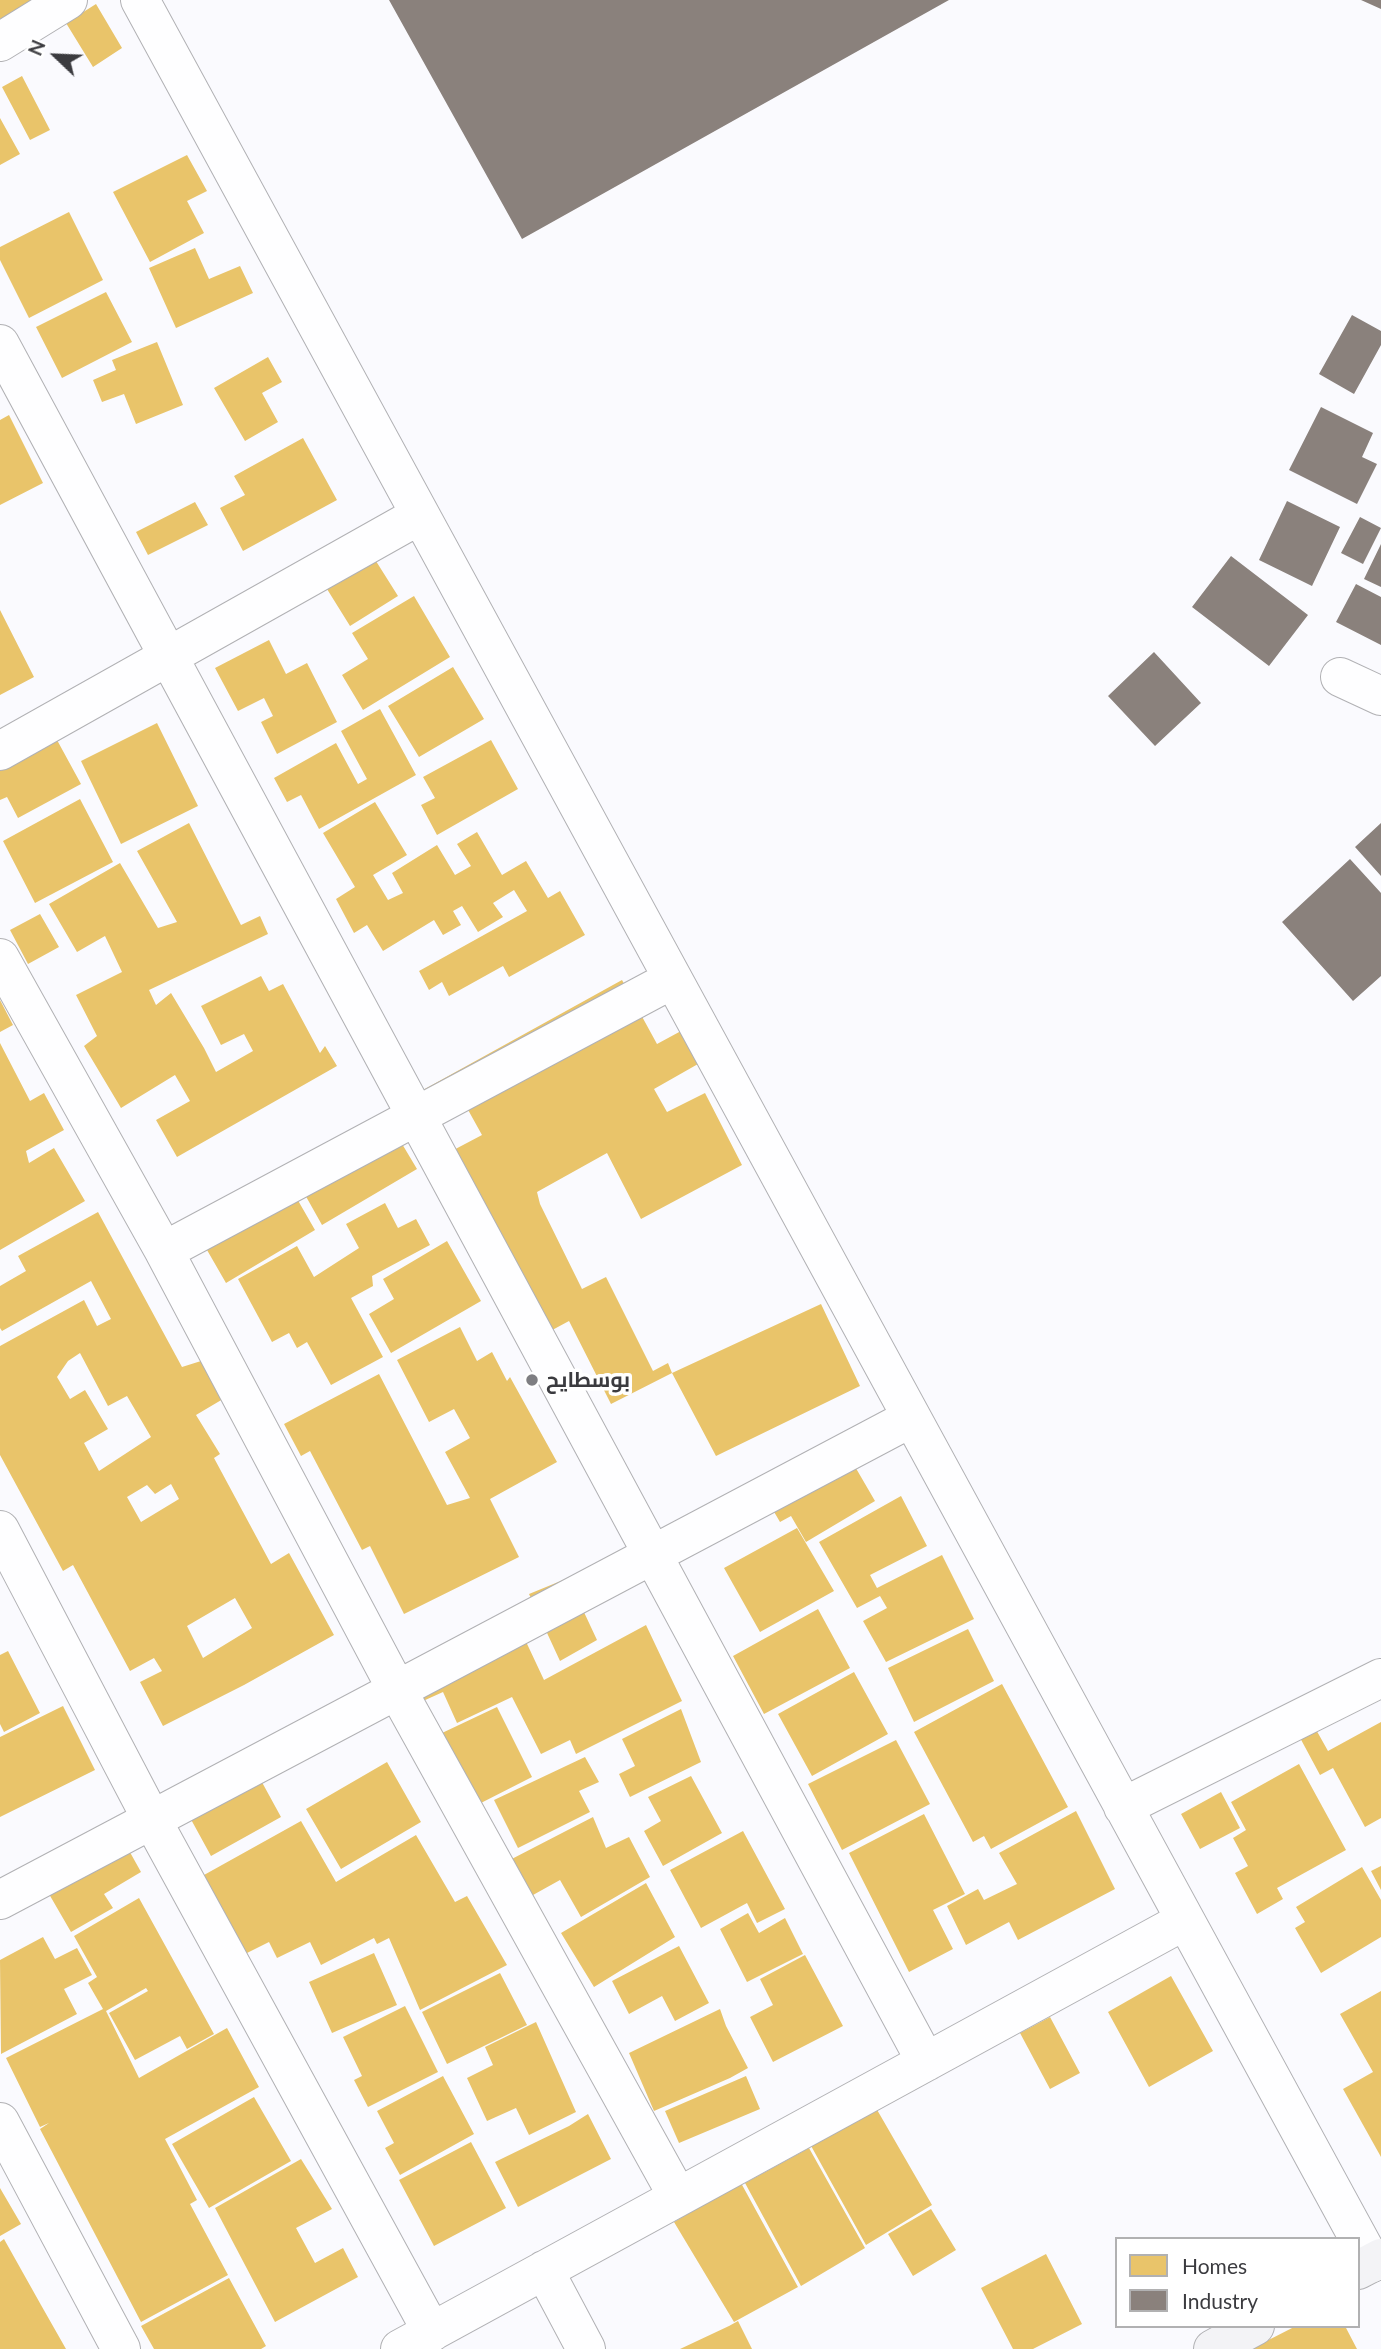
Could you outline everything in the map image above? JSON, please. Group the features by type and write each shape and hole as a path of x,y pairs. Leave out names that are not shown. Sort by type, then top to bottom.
{"street":[{"path":"0,42 68,0"},
{"path":"140,0 1356,2237"},
{"path":"0,344 926,2062"},
{"path":"0,751 420,515"},
{"path":"1340,677 1381,696"},
{"path":"0,958 163,1251 397,1690 678,2197"},
{"path":"163,1251 673,979"},
{"path":"0,1900 911,1418"},
{"path":"0,1530 152,1820 416,2341 1184,1921"},
{"path":"1123,1807 1381,1678"},
{"path":"0,2122 121,2349"},
{"path":"1360,2244 1373,2268"},
{"path":"544,2270 586,2349"},
{"path":"1213,2349 1251,2328"}],"building: Homes":[{"path":"0,0 36,0 0,19"},
{"path":"96,4 122,48 93,67 66,23"},
{"path":"22,76 50,130 30,140 2,87"},
{"path":"0,118 20,154 0,165"},
{"path":"187,155 207,191 187,201 204,233 150,262 113,192"},
{"path":"69,212 103,280 29,318 0,260 0,247"},
{"path":"195,248 209,279 240,266 253,293 176,328 149,268"},
{"path":"106,292 132,342 62,378 36,327"},
{"path":"157,342 183,405 136,424 124,394 102,402 93,380 116,370 112,360"},
{"path":"268,357 282,382 262,393 278,422 245,441 214,388"},
{"path":"9,415 43,483 0,505 0,420"},
{"path":"303,438 337,500 243,551 220,508 245,495 234,476"},
{"path":"195,502 208,525 148,555 136,532"},
{"path":"369,550 398,596 350,626 322,581"},
{"path":"414,596 450,657 363,710 342,675 368,659 352,633"},
{"path":"0,610 34,677 0,695"},
{"path":"269,640 286,674 307,663 337,722 277,754 261,722 273,716 264,698 238,711 215,668"},
{"path":"453,667 484,719 419,757 388,706"},
{"path":"380,709 416,775 319,829 301,795 287,802 274,778 336,743 358,784 367,779 341,731"},
{"path":"157,723 198,806 121,844 81,761"},
{"path":"57,740 81,784 18,818 7,797 0,800 0,771"},
{"path":"491,740 518,789 437,835 421,805 435,798 423,777"},
{"path":"80,799 113,862 35,903 3,841"},
{"path":"375,802 407,855 373,875 388,900 403,893 392,873 437,845 455,875 471,866 457,844 477,832 502,875 526,861 548,898 560,891 585,935 509,977 503,966 449,996 442,982 429,990 419,971 527,911 514,890 493,903 503,917 478,932 462,906 453,911 461,925 443,935 434,920 383,951 367,925 354,933 336,899 355,887 323,833"},
{"path":"189,823 241,925 260,916 268,934 149,990 156,1005 171,993 216,1072 253,1051 244,1034 221,1045 201,1006 261,976 269,991 283,984 320,1053 325,1046 337,1066 177,1157 156,1120 190,1101 175,1075 121,1108 84,1046 97,1036 76,995 122,972 105,936 77,952 49,904 120,863 158,928 177,922 137,851"},
{"path":"40,914 59,947 28,964 10,930"},
{"path":"622,980 657,1044 681,1031 698,1064 654,1089 667,1112 705,1093 742,1165 641,1219 607,1153 537,1192 540,1204 582,1289 606,1277 653,1371 668,1363 672,1373 611,1404 569,1321 543,1335 446,1154 482,1135 467,1108 423,1090"},
{"path":"0,1000 13,1025 0,1032"},
{"path":"0,1043 30,1101 44,1093 64,1130 26,1151 29,1163 54,1148 85,1201 0,1250"},
{"path":"383,1112 417,1169 322,1225 290,1168"},
{"path":"281,1171 315,1230 226,1283 192,1224"},
{"path":"385,1203 398,1228 416,1219 430,1245 372,1276 373,1286 351,1298 383,1357 331,1385 307,1342 297,1348 289,1333 272,1342 238,1279 297,1246 314,1277 359,1248 346,1224"},
{"path":"98,1212 182,1367 201,1361 223,1399 196,1415 220,1454 214,1458 271,1564 289,1553 334,1635 163,1726 140,1682 162,1671 154,1658 130,1671 73,1565 63,1571 0,1455 0,1346 84,1300 97,1326 111,1319 91,1281 2,1331 0,1286 26,1271 18,1256","holes":["80,1353 108,1406 127,1396 151,1437 99,1471 84,1443 108,1429 85,1390 70,1399 57,1377 68,1361","171,1484 179,1499 141,1522 127,1497 147,1485 155,1494","235,1598 252,1628 203,1658 187,1626"]},
{"path":"447,1241 481,1301 391,1353 369,1314 394,1299 383,1279"},
{"path":"821,1304 860,1386 716,1456 672,1373"},
{"path":"460,1327 477,1361 492,1352 507,1381 510,1377 557,1462 490,1499 519,1557 404,1614 370,1546 362,1550 310,1451 301,1456 284,1424 379,1374 447,1505 470,1498 445,1452 470,1438 454,1409 429,1422 397,1360"},
{"path":"843,1446 875,1501 806,1542 791,1516 780,1522 763,1493"},
{"path":"901,1496 927,1546 870,1575 877,1588 942,1555 974,1619 886,1662 863,1621 887,1608 880,1596 857,1608 819,1542"},
{"path":"797,1528 834,1591 760,1632 724,1568"},
{"path":"568,1578 597,1640 560,1661 529,1594"},
{"path":"818,1609 850,1668 764,1714 733,1656"},
{"path":"513,1614 544,1680 646,1625 682,1701 576,1754 570,1740 541,1754 512,1697 457,1723 443,1692 412,1706"},
{"path":"968,1629 994,1681 914,1722 888,1668"},
{"path":"8,1651 40,1713 4,1732 0,1724 0,1655"},
{"path":"854,1672 888,1734 812,1776 778,1714"},
{"path":"1002,1684 1068,1807 991,1849 984,1836 973,1842 914,1732"},
{"path":"63,1706 95,1770 0,1817 0,1737"},
{"path":"497,1707 532,1777 477,1805 442,1733"},
{"path":"681,1709 701,1762 630,1797 619,1774 635,1766 622,1739"},
{"path":"1381,1722 1381,1818 1365,1827 1333,1768 1320,1775 1298,1734 1314,1726 1328,1751"},
{"path":"896,1740 930,1804 842,1850 808,1784"},
{"path":"585,1757 599,1782 579,1791 590,1812 518,1848 494,1800"},
{"path":"387,1762 421,1822 341,1869 306,1809"},
{"path":"252,1764 281,1817 211,1856 182,1803"},
{"path":"1299,1764 1346,1850 1277,1888 1283,1899 1257,1914 1235,1873 1248,1866 1233,1838 1246,1830 1231,1802"},
{"path":"691,1776 722,1833 663,1866 644,1831 661,1821 648,1797"},
{"path":"1221,1792 1240,1828 1200,1849 1181,1814"},
{"path":"1076,1811 1115,1889 1018,1940 1009,1922 966,1945 947,1906 978,1889 984,1900 1017,1884 999,1853"},
{"path":"924,1814 965,1894 933,1910 953,1949 909,1972 849,1853"},
{"path":"593,1817 606,1848 629,1837 650,1877 581,1917 560,1880 524,1900 504,1863"},
{"path":"301,1821 336,1882 416,1835 455,1902 467,1896 507,1965 420,2010 389,1938 377,1944 374,1938 321,1965 310,1942 277,1958 269,1942 235,1959 195,1880"},
{"path":"117,1829 141,1872 104,1894 113,1908 71,1932 38,1875"},
{"path":"743,1831 785,1909 757,1923 747,1903 701,1928 670,1870"},
{"path":"1381,1866 1381,1890 1371,1871"},
{"path":"1362,1867 1381,1900 1381,1937 1321,1973 1295,1928 1305,1922 1296,1907"},
{"path":"646,1883 675,1937 594,1987 561,1933"},
{"path":"139,1898 214,2034 187,2049 180,2036 135,2060 109,2013 148,1991 146,1988 106,2011 139,2078 227,2028 259,2087 165,2139 197,2200 190,2204 228,2275 141,2322 40,2129 49,2123 40,2127 6,2058 103,2009 88,1983 97,1977 74,1936"},
{"path":"748,1913 759,1933 785,1918 803,1954 747,1982 720,1929"},
{"path":"43,1937 55,1959 77,1948 92,1975 64,1989 77,2014 1,2054 0,1960"},
{"path":"679,1946 709,2003 675,2021 662,1996 629,2014 612,1981"},
{"path":"374,1953 397,2005 332,2033 309,1982"},
{"path":"805,1955 843,2026 773,2062 750,2017 773,2005 760,1979"},
{"path":"500,1973 527,2025 447,2064 422,2012"},
{"path":"1171,1976 1213,2051 1149,2087 1108,2012"},
{"path":"1381,1991 1381,2157 1343,2089 1373,2072 1340,2014"},
{"path":"405,2006 438,2072 368,2107 354,2080 362,2076 343,2037"},
{"path":"720,2009 748,2068 654,2111 629,2053"},
{"path":"1050,2017 1080,2073 1050,2089 1020,2033"},
{"path":"536,2022 576,2112 529,2135 516,2108 487,2121 467,2078 493,2065 485,2047"},
{"path":"443,2076 474,2134 400,2175 385,2148 394,2143 377,2111"},
{"path":"746,2076 760,2109 679,2143 665,2111"},
{"path":"254,2097 291,2161 209,2208 172,2144"},
{"path":"876,2108 932,2205 866,2245 810,2144"},
{"path":"588,2114 611,2159 518,2207 495,2162"},
{"path":"471,2142 506,2208 434,2246 399,2180"},
{"path":"809,2148 865,2248 801,2286 745,2183"},
{"path":"301,2159 332,2209 296,2228 315,2263 343,2248 358,2277 275,2322 215,2208"},
{"path":"741,2183 798,2287 734,2322 674,2222"},
{"path":"0,2188 21,2224 0,2236"},
{"path":"931,2209 956,2250 913,2276 888,2234"},
{"path":"4,2239 66,2349 0,2349 0,2242"},
{"path":"1046,2254 1082,2324 1033,2349 1013,2349 981,2288"},
{"path":"229,2278 266,2346 261,2349 154,2349 141,2326"},
{"path":"738,2321 752,2349 680,2349 729,2326"},
{"path":"1292,2328 1346,2328 1357,2349 1251,2349"}],"building: Industry":[{"path":"389,0 949,0 522,239"},
{"path":"1361,0 1381,0 1381,9"},
{"path":"1352,315 1381,331 1381,345 1354,394 1319,374"},
{"path":"1321,407 1373,433 1362,457 1377,464 1357,504 1289,470"},
{"path":"1287,501 1340,527 1312,586 1259,560"},
{"path":"1360,517 1381,528 1363,564 1341,553"},
{"path":"1381,544 1381,587 1364,579"},
{"path":"1231,556 1308,615 1269,666 1192,607"},
{"path":"1356,584 1381,597 1381,645 1336,622"},
{"path":"1154,652 1201,703 1155,746 1108,696"},
{"path":"1381,823 1381,876 1355,847"},
{"path":"1350,859 1381,893 1381,976 1353,1001 1282,922"}],"place":[{"name":"بوسطايح","path":"532,1380"}]}
